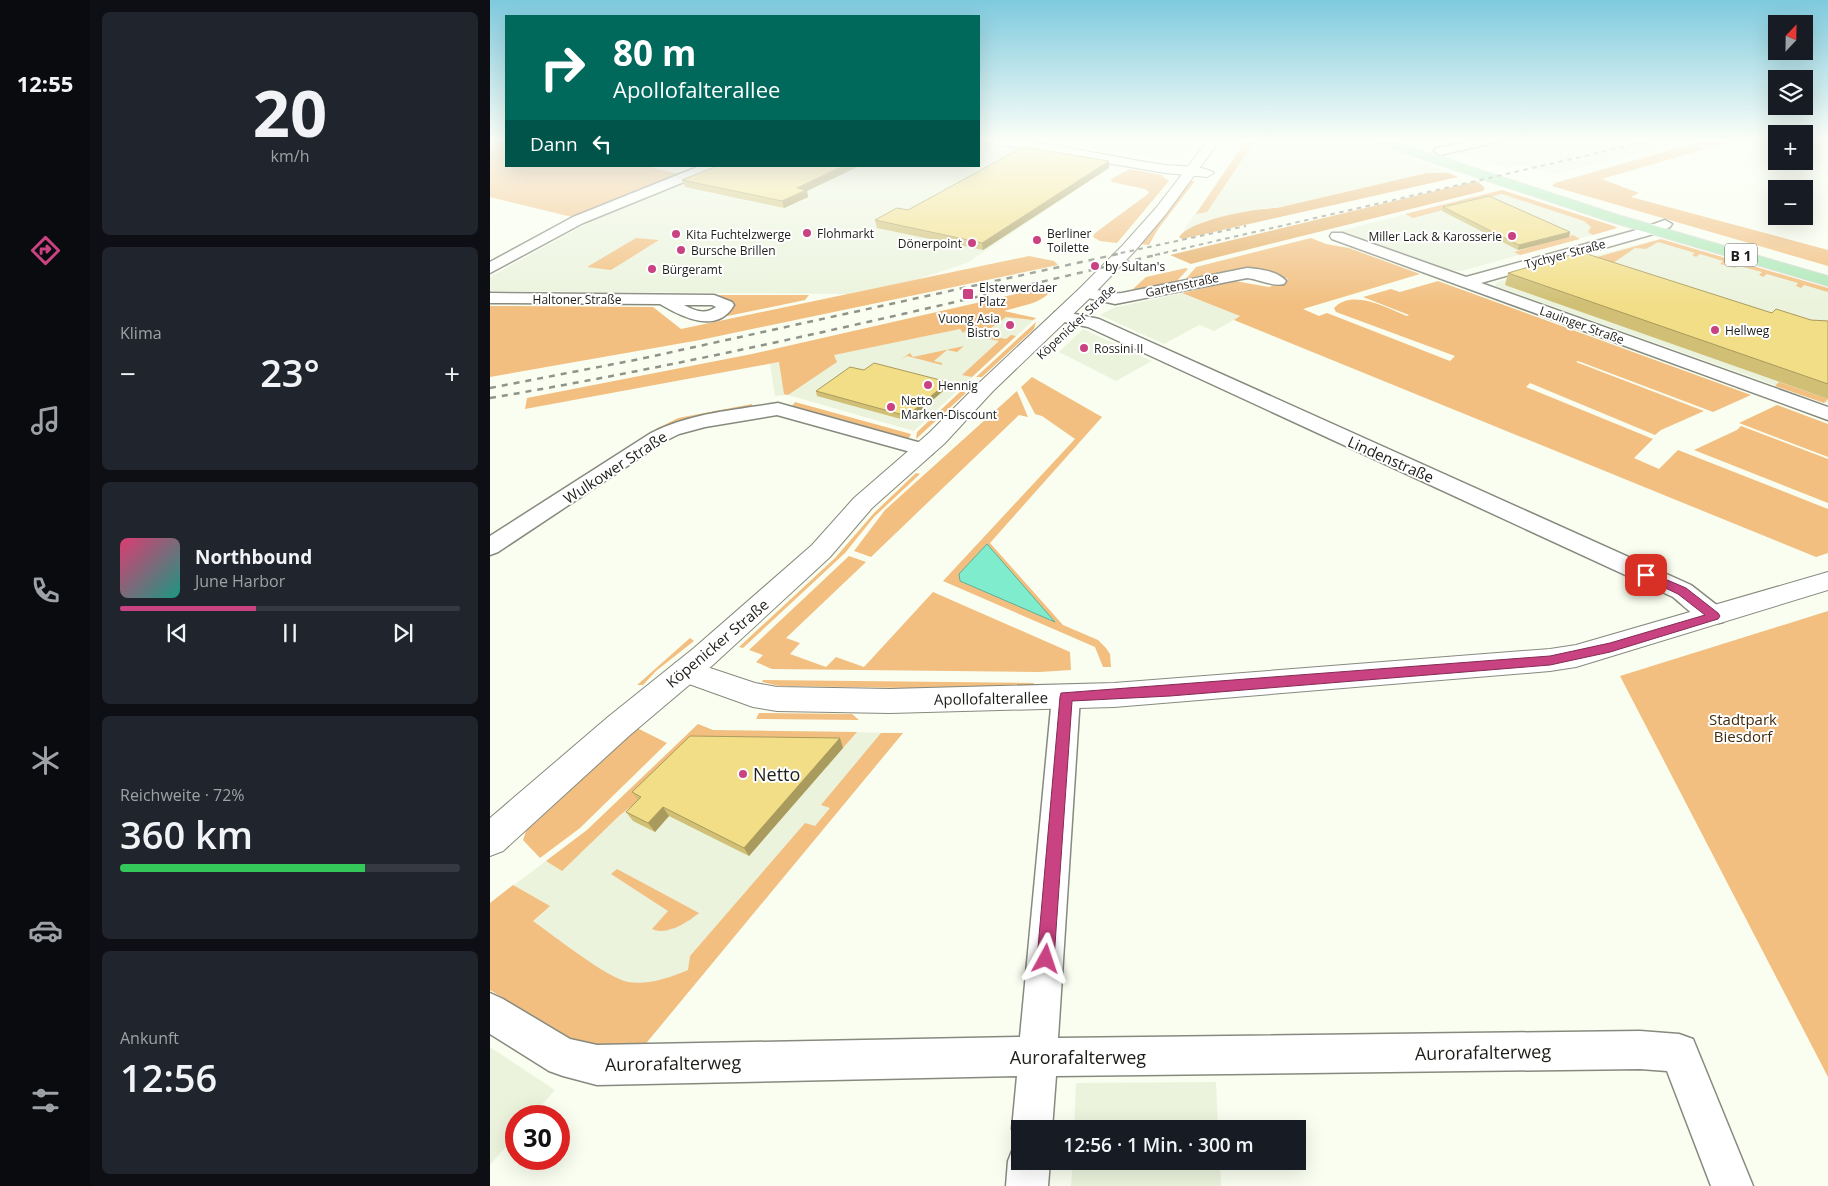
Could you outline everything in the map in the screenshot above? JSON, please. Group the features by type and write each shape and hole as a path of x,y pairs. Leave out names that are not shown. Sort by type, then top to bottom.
{"main road":[{"name":"Köpenicker Straße","path":"1094,295 1173,194"},
{"name":"B 1","path":"1542,194 1828,271"},
{"name":"B 1","path":"1566,194 1659,227 1828,280"},
{"name":"Köpenicker Straße","path":"490,840 821,552 864,503 931,444 1012,379 1069,318 1148,250"},
{"name":"Apollofalterallee","path":"686,671 753,695 777,699 890,701 1066,697 1143,693 1550,660 1610,647 1828,582"}],"street":[{"path":"490,268 578,220 642,194"},
{"name":"Tychyer Straße","path":"1464,283 1659,227"},
{"name":"Lauinger Straße","path":"1337,236 1828,414"},
{"name":"Gartenstraße","path":"1094,295 1122,298 1248,273 1260,274 1278,281"},
{"name":"Haltoner Straße","path":"490,298 664,300"},
{"name":"Lindenstraße","path":"1069,318 1101,327 1682,591 1714,616"},
{"name":"Wulkower Straße","path":"495,541 658,437 689,424 778,409 931,444"},
{"path":"1033,1120 1066,697"},
{"name":"Aurorafalterweg","path":"490,1012 562,1057 597,1065 1037,1056 1071,1058 1640,1050 1679,1053 1732,1186"},
{"path":"1027,1186 1028,1170"}],"shaded area":[{"path":"656,194 1070,194 967,263 912,281 848,294 490,291 490,277 593,220"},
{"path":"1208,194 1336,194 1277,208 1264,208 1205,221 1183,231"},
{"path":"1336,194 1381,194 1182,239 1179,237 1185,231 1209,220 1254,210 1277,208"},
{"path":"1422,194 1470,194 1191,264 1170,255"},
{"path":"1485,194 1515,194 1617,228 1461,271 1451,270 1339,231"},
{"path":"1659,239 1828,288 1828,404 1495,286 1497,282"},
{"path":"1182,293 1241,316 1214,331 1199,325 1164,344 1100,315 1113,308"},
{"path":"1016,314 1036,318 914,431 788,395 775,396 770,364"},
{"path":"1083,329 1152,361 1116,381 1059,352"},
{"path":"987,544 1055,622 960,581 959,574"},
{"path":"698,724 713,730 903,733 643,1047 490,990 490,903 587,830"},
{"path":"490,1047 555,1090 542,1105 505,1105 505,1148 490,1165"},
{"path":"1216,1082 1218,1120 1074,1120 1076,1083"},
{"path":"1072,1170 1220,1170 1221,1186 1071,1186"}],"green space":[{"path":"490,194 628,194 572,217 490,197"},
{"path":"1148,194 1158,194 1117,243 1100,241 1093,237 1095,233"},
{"path":"1178,194 1185,194 1158,229 1149,245 1139,244"},
{"path":"1209,194 1219,194 1207,212 1196,214"},
{"path":"1484,194 1501,194 1413,218 1405,214"},
{"path":"1503,194 1516,194 1617,228 1593,235 1588,232 1591,227 1584,221"},
{"path":"1581,194 1636,194 1631,197 1828,250 1828,266"},
{"path":"1573,235 1580,239 1520,255 1514,252"},
{"path":"636,238 659,240 611,270 587,267"},
{"path":"1311,238 1326,244 1349,248 1420,274 1303,309 1319,316 1327,313 1450,361 1455,356 1336,312 1334,308 1341,302 1360,300 1380,305 1407,316 1409,315 1363,297 1391,289 1400,292 1438,281 1751,395 1713,412 1578,361 1576,362 1704,411 1661,430 1655,435 1530,383 1526,387 1653,439 1634,458 1659,469 1678,450 1828,509 1828,553 1816,557 1234,320 1240,316 1182,293 1235,281 1269,287 1288,279 1254,267 1183,282 1196,267"},
{"path":"1661,239 1828,288 1828,292 1804,285 1801,288 1796,286 1798,283 1767,274 1763,277 1759,275 1762,272 1739,266 1735,268 1720,264 1723,261 1700,254 1696,257 1692,255 1695,253 1658,242 1646,249 1635,248 1613,263 1594,258"},
{"path":"1029,256 1054,261 1058,265 700,340 490,377 490,306 653,307 681,329"},
{"path":"1188,269 1176,282 1144,290 1133,289 1146,277"},
{"path":"1051,286 1053,289 1037,301 1004,311 1036,318 1033,320 1006,317 990,329 985,328 982,331 969,328 963,333 960,329 834,355 837,362 788,395 784,394 779,362 525,409 527,398 752,354"},
{"path":"705,295 809,295 805,300 718,318 732,308 732,302 722,297 705,297"},
{"path":"1036,322 1034,329 982,377 976,377"},
{"path":"1011,335 1016,336 972,377 962,375 999,341 988,339 991,336 1006,339"},
{"path":"964,346 957,352 947,350 934,361 942,363 942,365 907,356 900,360 910,353 913,357"},
{"path":"1032,377 1102,417 990,543 1063,625 1098,640 1106,648 1110,654 1111,667 1103,667 1095,647 943,581 1075,439 1042,416 1035,414 1021,387"},
{"path":"1779,382 1828,399 1824,403 1775,386"},
{"path":"961,391 966,393 916,439 917,432"},
{"path":"1017,391 1028,417 1019,415 871,557 854,551 885,510"},
{"path":"795,402 911,434 908,440 792,406"},
{"path":"752,404 752,408 661,432 656,429 678,418"},
{"path":"1777,405 1828,424 1828,457 1739,423"},
{"path":"1741,426 1828,459 1828,503 1694,450 1737,430"},
{"path":"916,473 920,474 874,517 845,553 743,648 739,647 835,558 874,513"},
{"path":"849,556 866,562 786,638 800,643 790,654 826,667 836,657 864,667 933,592 1070,652 1071,670 1040,672 772,669 756,662 763,655 749,650"},
{"name":"Stadtpark Biesdorf","path":"1828,611 1828,1077 1620,676"},
{"path":"690,638 694,641 656,671 643,685 637,685"},
{"path":"763,680 1034,683 1033,690 1026,690 779,686 762,682"},
{"path":"759,713 852,714 859,720 756,719"},
{"path":"698,724 713,730 857,732 843,748 638,801 620,815 562,871 546,861 587,830"},
{"path":"637,728 667,743 580,828 540,858 523,840 526,831"},
{"path":"881,733 903,733 643,1047 584,1048 490,990 490,903 513,885 550,906 533,921 594,965 619,979 636,983 651,982 688,970 690,956 805,823 815,826 830,808 821,805"},
{"path":"617,869 699,913 677,927 664,931 652,929 668,911 611,874"}],"building":[{"path":"750,194 797,194 782,201"},
{"path":"937,194 1057,194 982,243 875,220 897,208 908,210"},
{"path":"1489,196 1570,232 1519,245 1443,207"},
{"name":"Hellweg","path":"1581,252 1772,313 1776,309 1811,320 1828,321 1828,384 1508,273"},
{"name":"Netto Marken-Discount","path":"874,363 948,382 907,416 816,391 850,367 864,370"},
{"name":"Netto","path":"690,736 840,738 744,848 663,807 648,823 626,812 641,797 632,792"}],"railway":[{"path":"1155,255 1418,194"},
{"path":"1112,255 1246,226"},
{"path":"490,388 640,359 1118,254"},
{"path":"490,398 658,367 742,349 1160,254"}],"place":[{"name":"Flohmarkt","path":"807,233"},
{"name":"Kita Fuchtelzwerge","path":"676,234"},
{"name":"Miller Lack & Karosserie","path":"1512,236"},
{"name":"Berliner Toilette","path":"1037,240"},
{"name":"Dönerpoint","path":"972,243"},
{"name":"Bursche Brillen","path":"681,250"},
{"name":"by Sultan's","path":"1095,266"},
{"name":"Bürgeramt","path":"652,269"},
{"name":"Elsterwerdaer Platz","path":"968,294"},
{"name":"Vuong Asia Bistro","path":"1010,325"},
{"name":"Hellweg","path":"1715,330"},
{"name":"Rossini II","path":"1084,348"},
{"name":"Hennig","path":"928,385"},
{"name":"Netto Marken-Discount","path":"891,407"},
{"name":"Netto","path":"743,774"}],"route":[{"path":"1046,959 1066,697 1170,691 1550,660 1576,656 1610,647 1714,616 1682,591 1646,575"}]}
